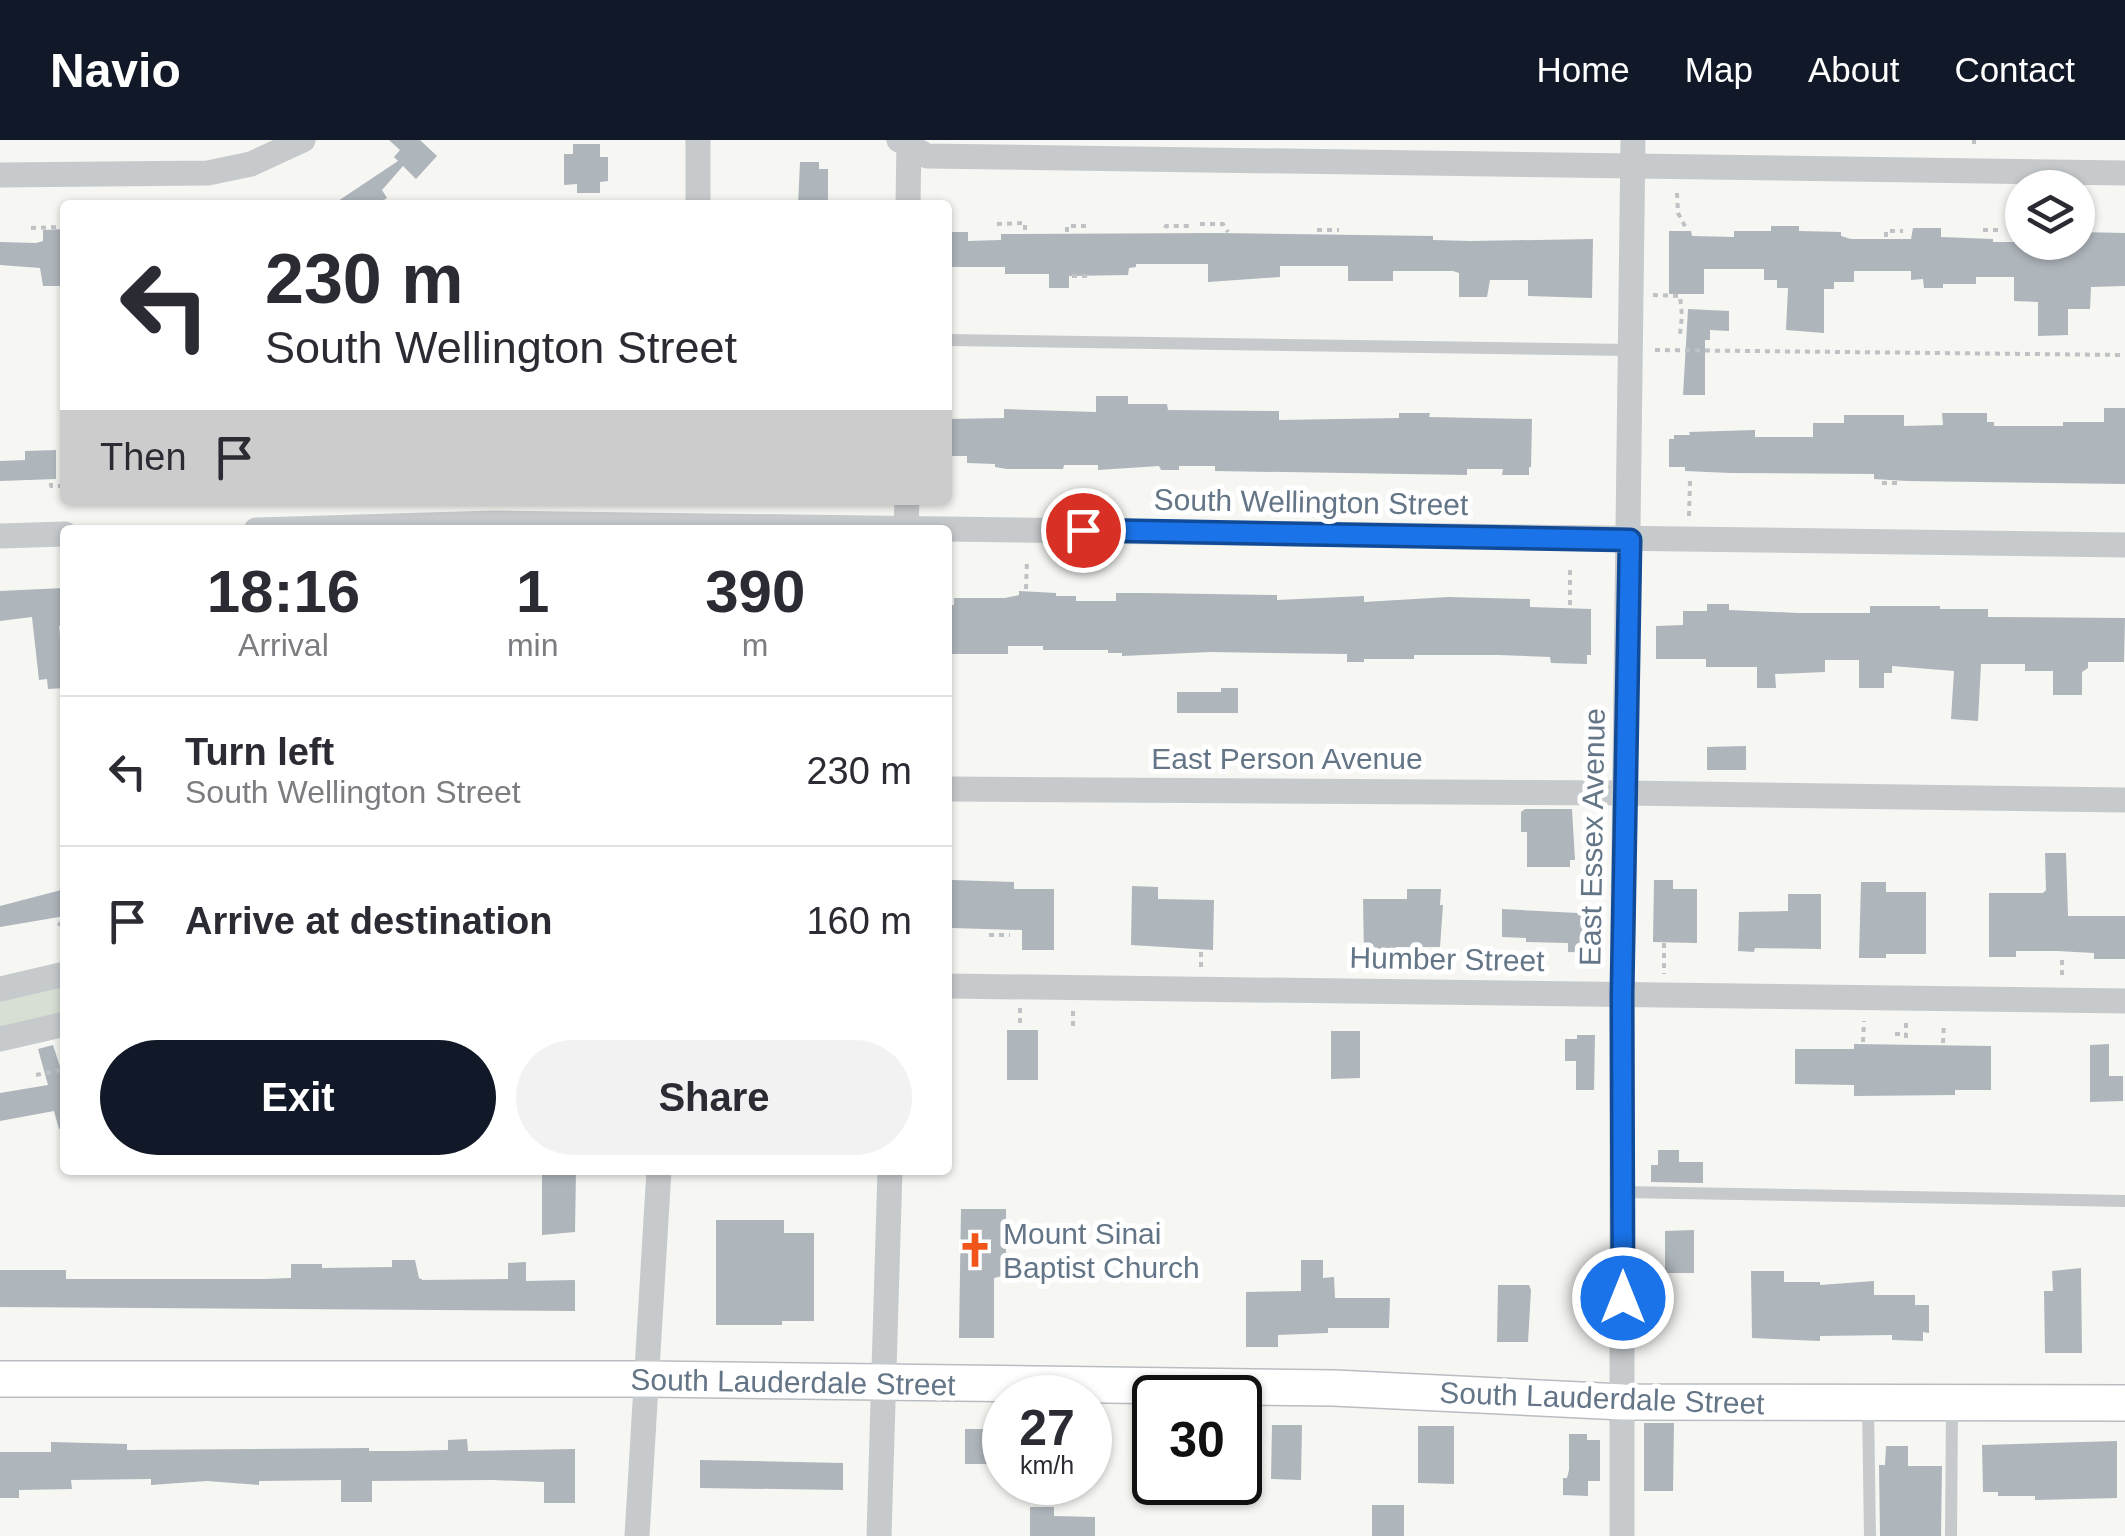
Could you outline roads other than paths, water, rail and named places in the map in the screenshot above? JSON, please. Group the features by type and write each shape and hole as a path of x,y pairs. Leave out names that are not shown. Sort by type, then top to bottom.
{"street":[{"path":"0,176 221,171 265,159 302,140"},
{"path":"698,140 698,200"},
{"name":"East Essex Avenue","path":"1622,1536 1622,994 1633,140"},
{"path":"906,143 927,156 2125,174"},
{"path":"906,143 908,200"},
{"name":"South Wellington Street","path":"427,525 694,519 835,525"},
{"name":"South Wellington Street","path":"952,529 2125,546"},
{"path":"0,536 60,534"},
{"name":"East Person Avenue","path":"952,789 2125,800"},
{"path":"0,989 60,975"},
{"name":"Humber Street","path":"952,986 2125,1000"},
{"path":"0,1039 60,1025"},
{"path":"637,1536 659,1175"},
{"path":"880,1536 890,1175"},
{"name":"South Lauderdale Street","path":"0,1379 648,1379 1334,1388 1623,1402 2125,1403"}],"lane":[{"path":"952,340 1630,350"},
{"path":"1622,1192 2125,1202"},
{"path":"1868,1404 1870,1536"},
{"path":"1951,1536 1952,1404"}],"place":[{"name":"Mount Sinai Baptist Church","path":"975,1250"}]}
